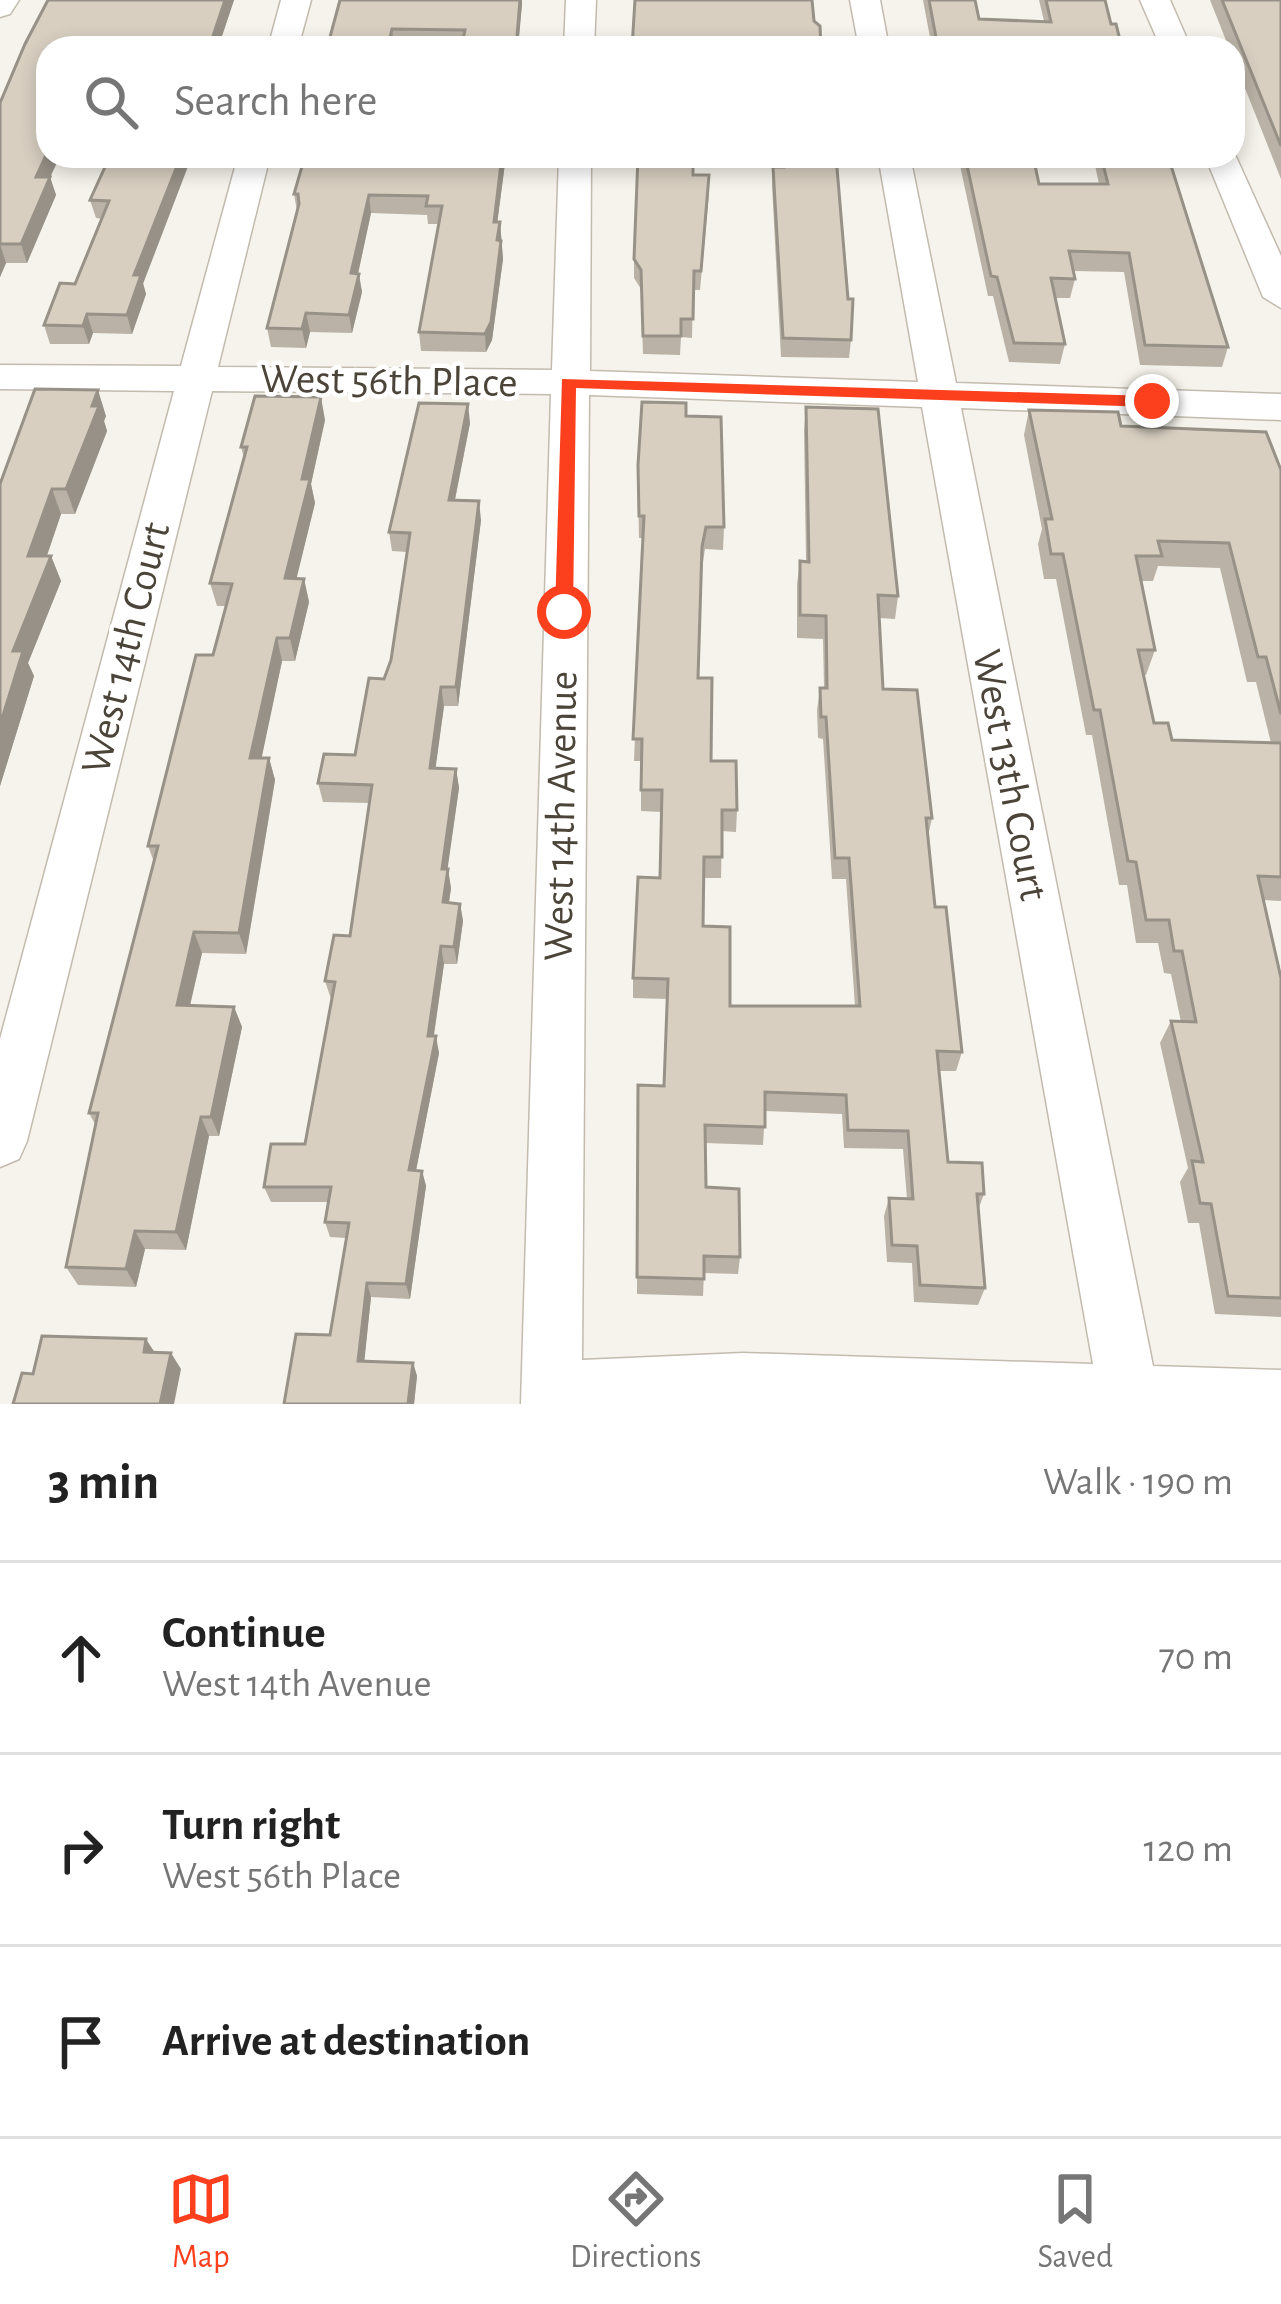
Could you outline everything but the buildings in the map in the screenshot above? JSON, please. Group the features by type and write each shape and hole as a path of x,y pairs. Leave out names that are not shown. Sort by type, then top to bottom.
{"street":[{"path":"0,8 4,0"},
{"path":"286,36 296,0"},
{"path":"580,36 581,0"},
{"path":"865,0 872,36"},
{"path":"1155,0 1171,36"},
{"name":"West 14th Court","path":"0,1141 251,168"},
{"name":"West 14th Avenue","path":"551,1397 575,168"},
{"name":"West 13th Court","path":"896,168 937,392 1178,1399"},
{"path":"1226,168 1281,297"},
{"name":"West 56th Place","path":"0,377 568,382 1281,407"},
{"path":"551,1397 743,1383 894,1396 1281,1400"}],"route":[{"path":"564,612 568,382 1152,401"}]}
